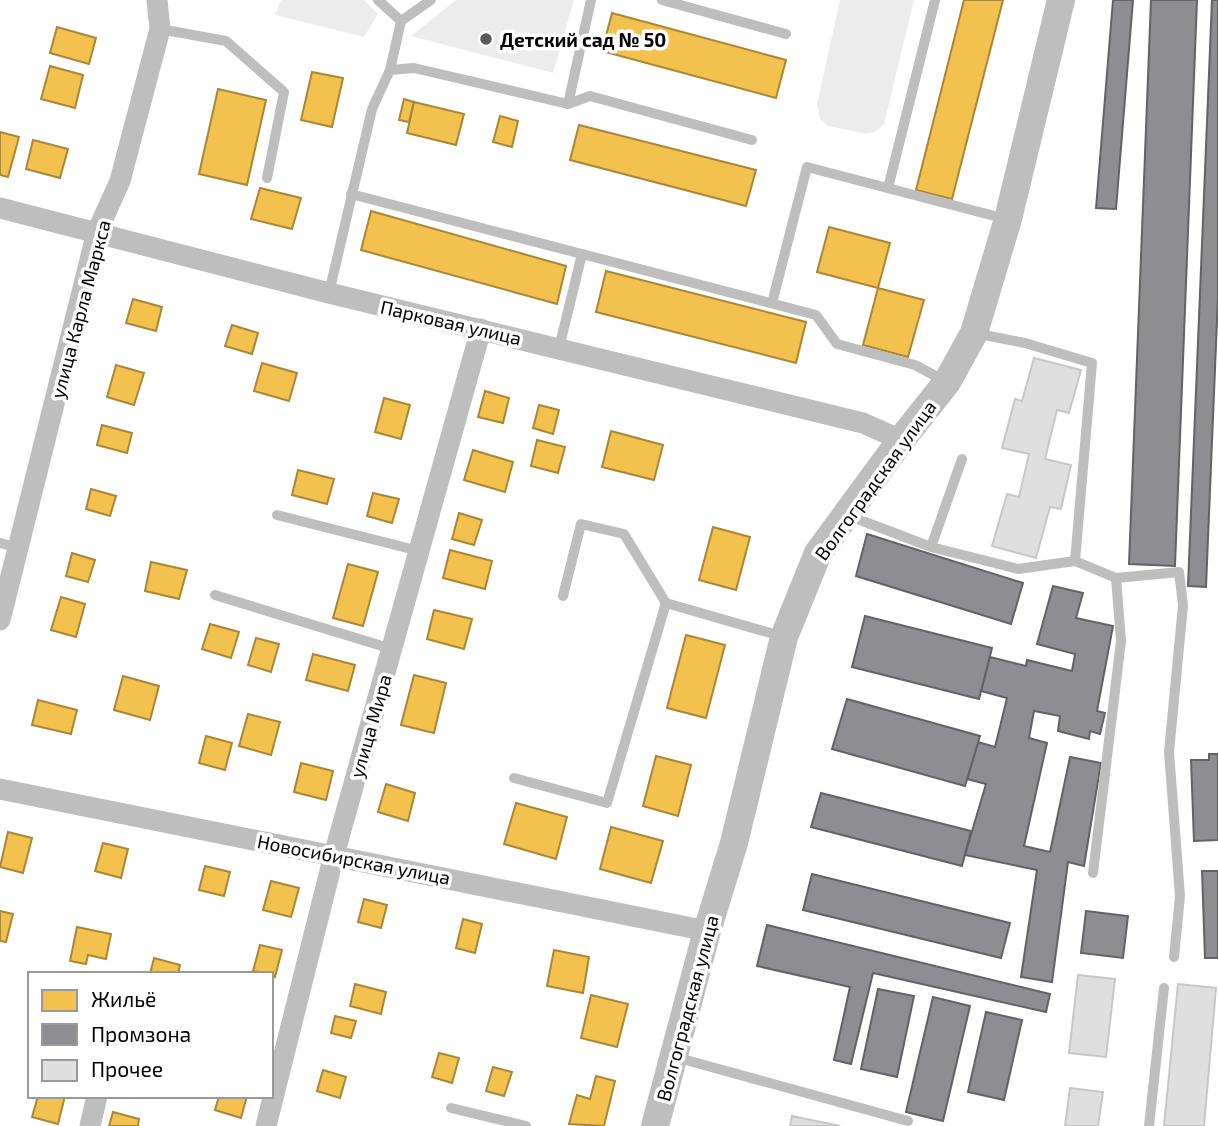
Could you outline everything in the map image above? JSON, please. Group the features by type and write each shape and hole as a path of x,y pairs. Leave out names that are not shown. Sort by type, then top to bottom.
{"street":[{"name":"улица Карла Маркса","path":"0,620 10,546 97,232 120,181 160,29 158,0"},
{"name":"Волгоградская улица","path":"655,1126 707,931 734,843 783,637 818,553 947,382 974,333 1008,219 1061,0"},
{"name":"Парковая улица","path":"1,210 863,423 901,440"},
{"name":"улица Мира","path":"266,1126 334,855 481,329"},
{"name":"Новосибирская улица","path":"0,789 707,931"},
{"path":"90,1126 97,1098"}],"lane":[{"path":"378,0 401,21"},
{"path":"329,293 372,109 390,70 401,21 430,0"},
{"path":"568,104 591,0"},
{"path":"662,0 786,34"},
{"path":"888,188 935,0"},
{"path":"160,29 226,41 284,92 267,178"},
{"path":"390,70 414,68 568,104 590,96 752,140"},
{"path":"772,303 807,167 1008,219"},
{"path":"351,194 816,315 837,344 915,365 947,382"},
{"path":"559,348 582,254"},
{"path":"974,333 1025,343 1091,363 1075,561"},
{"path":"931,547 962,459"},
{"path":"276,515 419,551"},
{"path":"847,515 931,547 1017,569 1075,561 1116,578 1179,572 1183,605 1169,752 1180,896 1174,957"},
{"path":"563,596 581,524 624,534 666,603 783,637"},
{"path":"1093,873 1121,641 1116,578"},
{"path":"215,596 392,649"},
{"path":"514,778 607,803 666,603"},
{"path":"1149,1126 1164,988"},
{"path":"673,1057 908,1121"},
{"path":"451,1108 526,1126"}],"shaded area":[{"path":"281,0 364,0 378,14 364,37 275,15"},
{"path":"456,0 574,0 553,73 411,36"},
{"path":"840,0 914,0 884,124 876,131 866,134 828,126 820,119 817,104"}],"building: Жильё":[{"path":"964,0 1003,0 952,199 916,190"},
{"path":"612,13 786,60 776,98 602,51"},
{"path":"57,27 96,38 89,64 50,53"},
{"path":"50,66 83,75 75,108 41,99"},
{"path":"312,72 343,78 332,127 301,120"},
{"path":"218,89 266,100 247,185 199,174"},
{"path":"404,99 414,102 409,122 399,120"},
{"path":"414,102 464,114 456,145 407,133"},
{"path":"500,116 518,121 512,147 493,142"},
{"path":"579,125 756,170 746,206 570,160"},
{"path":"0,132 19,137 8,177 0,175"},
{"path":"33,140 68,149 60,178 26,169"},
{"path":"260,188 301,198 292,229 251,219"},
{"path":"371,211 566,266 557,304 361,250"},
{"path":"829,227 890,243 878,288 817,272"},
{"path":"606,271 806,322 796,363 596,312"},
{"path":"878,288 924,300 908,357 863,345"},
{"path":"133,299 162,307 156,331 126,323"},
{"path":"232,325 258,333 252,354 225,346"},
{"path":"262,363 297,373 289,401 254,391"},
{"path":"116,365 144,373 134,405 107,397"},
{"path":"485,391 509,398 503,423 478,417"},
{"path":"384,398 410,405 401,439 375,432"},
{"path":"539,405 559,410 553,434 533,428"},
{"path":"102,425 132,433 127,453 97,445"},
{"path":"611,431 663,445 654,480 602,467"},
{"path":"537,440 565,447 558,473 531,466"},
{"path":"473,450 513,462 505,492 464,480"},
{"path":"298,470 334,479 327,504 292,495"},
{"path":"91,489 116,496 110,516 86,509"},
{"path":"373,493 399,499 392,523 367,516"},
{"path":"459,513 482,520 474,545 452,539"},
{"path":"713,527 750,537 736,590 699,580"},
{"path":"450,550 492,561 485,589 443,578"},
{"path":"72,553 95,560 88,582 66,576"},
{"path":"151,562 187,570 179,599 145,591"},
{"path":"348,564 378,572 363,626 333,618"},
{"path":"61,597 85,604 76,637 51,630"},
{"path":"434,610 472,619 464,649 427,639"},
{"path":"210,624 239,632 231,658 202,649"},
{"path":"686,635 725,645 706,718 667,708"},
{"path":"256,638 279,644 271,672 248,665"},
{"path":"313,654 355,665 348,691 306,680"},
{"path":"414,675 446,683 434,733 401,725"},
{"path":"123,676 159,686 150,720 114,710"},
{"path":"38,700 77,710 71,734 32,725"},
{"path":"248,714 280,722 271,755 239,746"},
{"path":"206,736 232,743 225,770 199,763"},
{"path":"656,756 691,765 678,816 643,806"},
{"path":"301,763 333,771 326,800 294,792"},
{"path":"386,784 415,793 408,821 378,812"},
{"path":"516,803 567,817 556,859 504,844"},
{"path":"611,827 663,841 651,883 600,869"},
{"path":"8,832 32,838 23,873 0,867"},
{"path":"103,843 128,849 121,878 95,871"},
{"path":"205,866 230,872 224,896 199,890"},
{"path":"271,881 299,888 291,917 263,910"},
{"path":"364,899 387,905 381,928 358,922"},
{"path":"0,911 13,914 6,942 0,941"},
{"path":"463,919 482,924 475,953 456,948"},
{"path":"77,927 111,934 106,959 88,955 86,964 70,961"},
{"path":"260,945 282,950 275,977 273,972 253,971"},
{"path":"554,950 589,957 583,993 547,986"},
{"path":"154,958 180,965 178,972 150,972"},
{"path":"355,984 386,992 381,1014 350,1006"},
{"path":"591,995 628,1004 617,1047 581,1038"},
{"path":"335,1016 356,1021 351,1038 331,1033"},
{"path":"439,1053 459,1058 452,1083 432,1077"},
{"path":"493,1067 512,1072 504,1096 486,1091"},
{"path":"323,1070 346,1077 340,1098 317,1091"},
{"path":"596,1076 615,1081 604,1126 569,1124 577,1095 590,1099"},
{"path":"37,1098 64,1098 58,1124 32,1117"},
{"path":"218,1098 246,1098 241,1118 215,1110"},
{"path":"113,1112 139,1119 138,1126 109,1126"}],"building: Промзона":[{"path":"1113,0 1133,0 1116,209 1096,208"},
{"path":"1151,0 1197,0 1175,566 1129,564"},
{"path":"1212,0 1218,0 1218,296 1206,587 1188,586"},
{"path":"867,534 1023,583 1011,624 856,576"},
{"path":"1053,586 1083,593 1076,618 1113,626 1097,711 1105,713 1100,734 1090,731 1089,739 1058,731 1060,716 1034,711 1029,738 1047,743 1024,846 1050,852 1070,757 1101,763 1084,866 1068,862 1052,982 1021,977 1037,870 965,855 986,784 967,779 978,742 995,747 1007,698 981,691 990,657 1026,666 1027,660 1072,671 1075,654 1037,644"},
{"path":"865,616 992,648 979,699 852,667"},
{"path":"847,699 980,736 965,786 832,749"},
{"path":"1209,754 1218,754 1218,840 1194,841 1191,760 1209,760"},
{"path":"821,793 971,831 962,866 811,827"},
{"path":"1202,871 1218,871 1218,958 1205,958"},
{"path":"812,874 1010,923 1001,958 803,910"},
{"path":"1086,911 1128,916 1123,958 1081,953"},
{"path":"767,925 1050,994 1046,1012 873,973 851,1064 834,1060 850,987 757,966"},
{"path":"878,989 914,996 897,1077 861,1069"},
{"path":"933,997 970,1006 943,1121 906,1112"},
{"path":"986,1012 1022,1020 1004,1100 968,1092"}],"building: Прочее":[{"path":"1034,358 1081,370 1069,413 1057,410 1045,459 1071,465 1061,509 1050,507 1036,558 992,546 1007,494 1019,497 1029,454 1002,448 1015,399 1022,401"},
{"path":"1078,975 1115,979 1106,1057 1069,1053"},
{"path":"1178,984 1216,988 1204,1126 1164,1126"},
{"path":"1070,1088 1103,1092 1098,1126 1065,1126"},
{"path":"792,1116 840,1126 790,1126"}],"place":[{"name":"Детский сад № 50","path":"486,39"}]}
